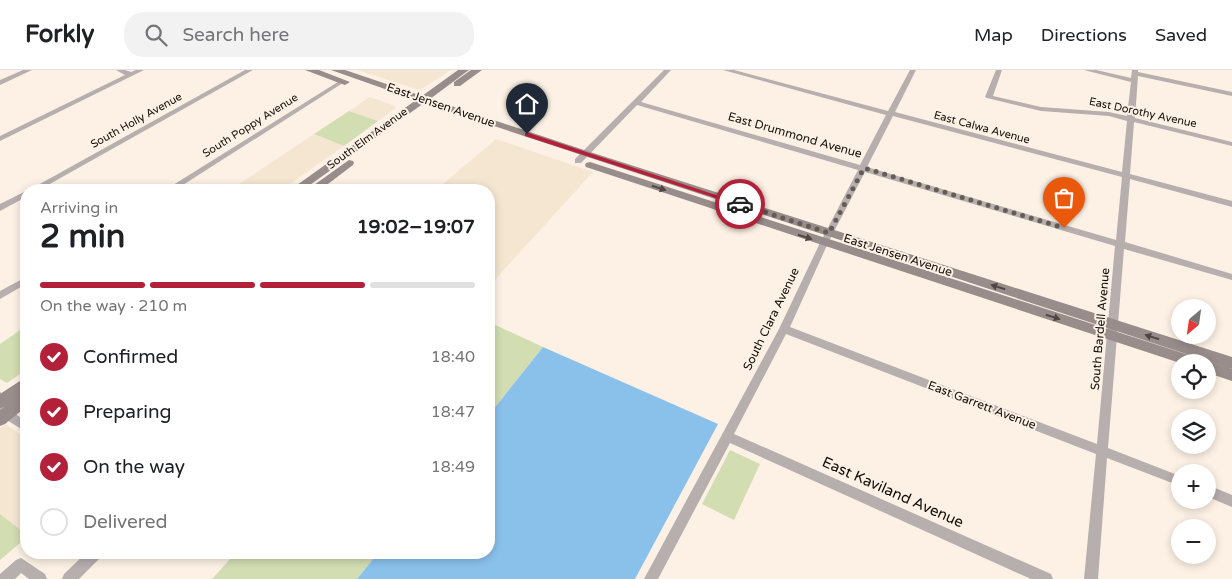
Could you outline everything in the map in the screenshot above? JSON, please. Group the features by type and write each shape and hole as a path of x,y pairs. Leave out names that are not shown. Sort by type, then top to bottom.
{"main road":[{"name":"East Jensen Avenue","path":"310,70 424,103"},
{"name":"East Jensen Avenue","path":"336,70 582,158 826,238 1112,330 1232,362"},
{"name":"South Elm Avenue","path":"321,184 464,70"},
{"name":"South Elm Avenue","path":"305,184 424,103 477,70"},
{"name":"East Jensen Avenue","path":"1112,330 1173,354"},
{"path":"1216,370 1232,376"},
{"path":"2,406 20,389"},
{"path":"2,406 20,401"}],"street":[{"path":"0,83 29,70"},
{"path":"119,70 131,75"},
{"path":"0,139 141,70"},
{"name":"South Holly Avenue","path":"44,184 250,70"},
{"path":"582,158 638,103 668,70"},
{"name":"East Calwa Avenue","path":"726,70 1232,204"},
{"name":"South Clara Avenue","path":"653,578 784,329 826,238 864,168 913,70"},
{"name":"East Dorothy Avenue","path":"999,70 989,97 1041,109 1092,112 1232,144"},
{"path":"1087,70 1135,74 1232,94"},
{"name":"South Bardell Avenue","path":"1091,579 1135,74"},
{"name":"South Poppy Avenue","path":"179,184 343,81"},
{"name":"East Drummond Avenue","path":"638,103 864,168 1232,278"},
{"path":"0,208 20,197"},
{"path":"0,296 20,284"},
{"name":"East Garrett Avenue","path":"784,329 1171,478"},
{"path":"2,406 20,422"},
{"name":"East Kaviland Avenue","path":"727,436 1046,579"},
{"path":"1216,494 1232,501"},
{"path":"69,579 90,559"},
{"path":"5,579 22,565 40,579"}],"shaded area":[{"path":"357,70 451,70 420,90"},
{"path":"370,97 393,105 396,108 378,121 349,111"},
{"path":"314,134 344,146 290,184 239,184"},
{"path":"496,139 593,172 495,279 495,184 443,184"},
{"path":"6,424 20,434 20,529 0,514 0,428"}],"green space":[{"path":"349,111 378,121 344,146 314,134"},
{"path":"495,325 543,347 495,407"},
{"path":"20,330 20,374 7,383 0,379 0,344"},
{"path":"730,450 760,464 734,520 702,504"},
{"path":"0,514 20,529 20,543 0,560"},
{"path":"230,559 373,559 357,579 212,579"}],"water":[{"path":"543,347 718,424 635,579 357,579 373,559 495,559 495,407"}],"way so far":[{"path":"740,204 829,233 864,168 1064,228"}],"route":[{"path":"527,134 740,204"}]}
